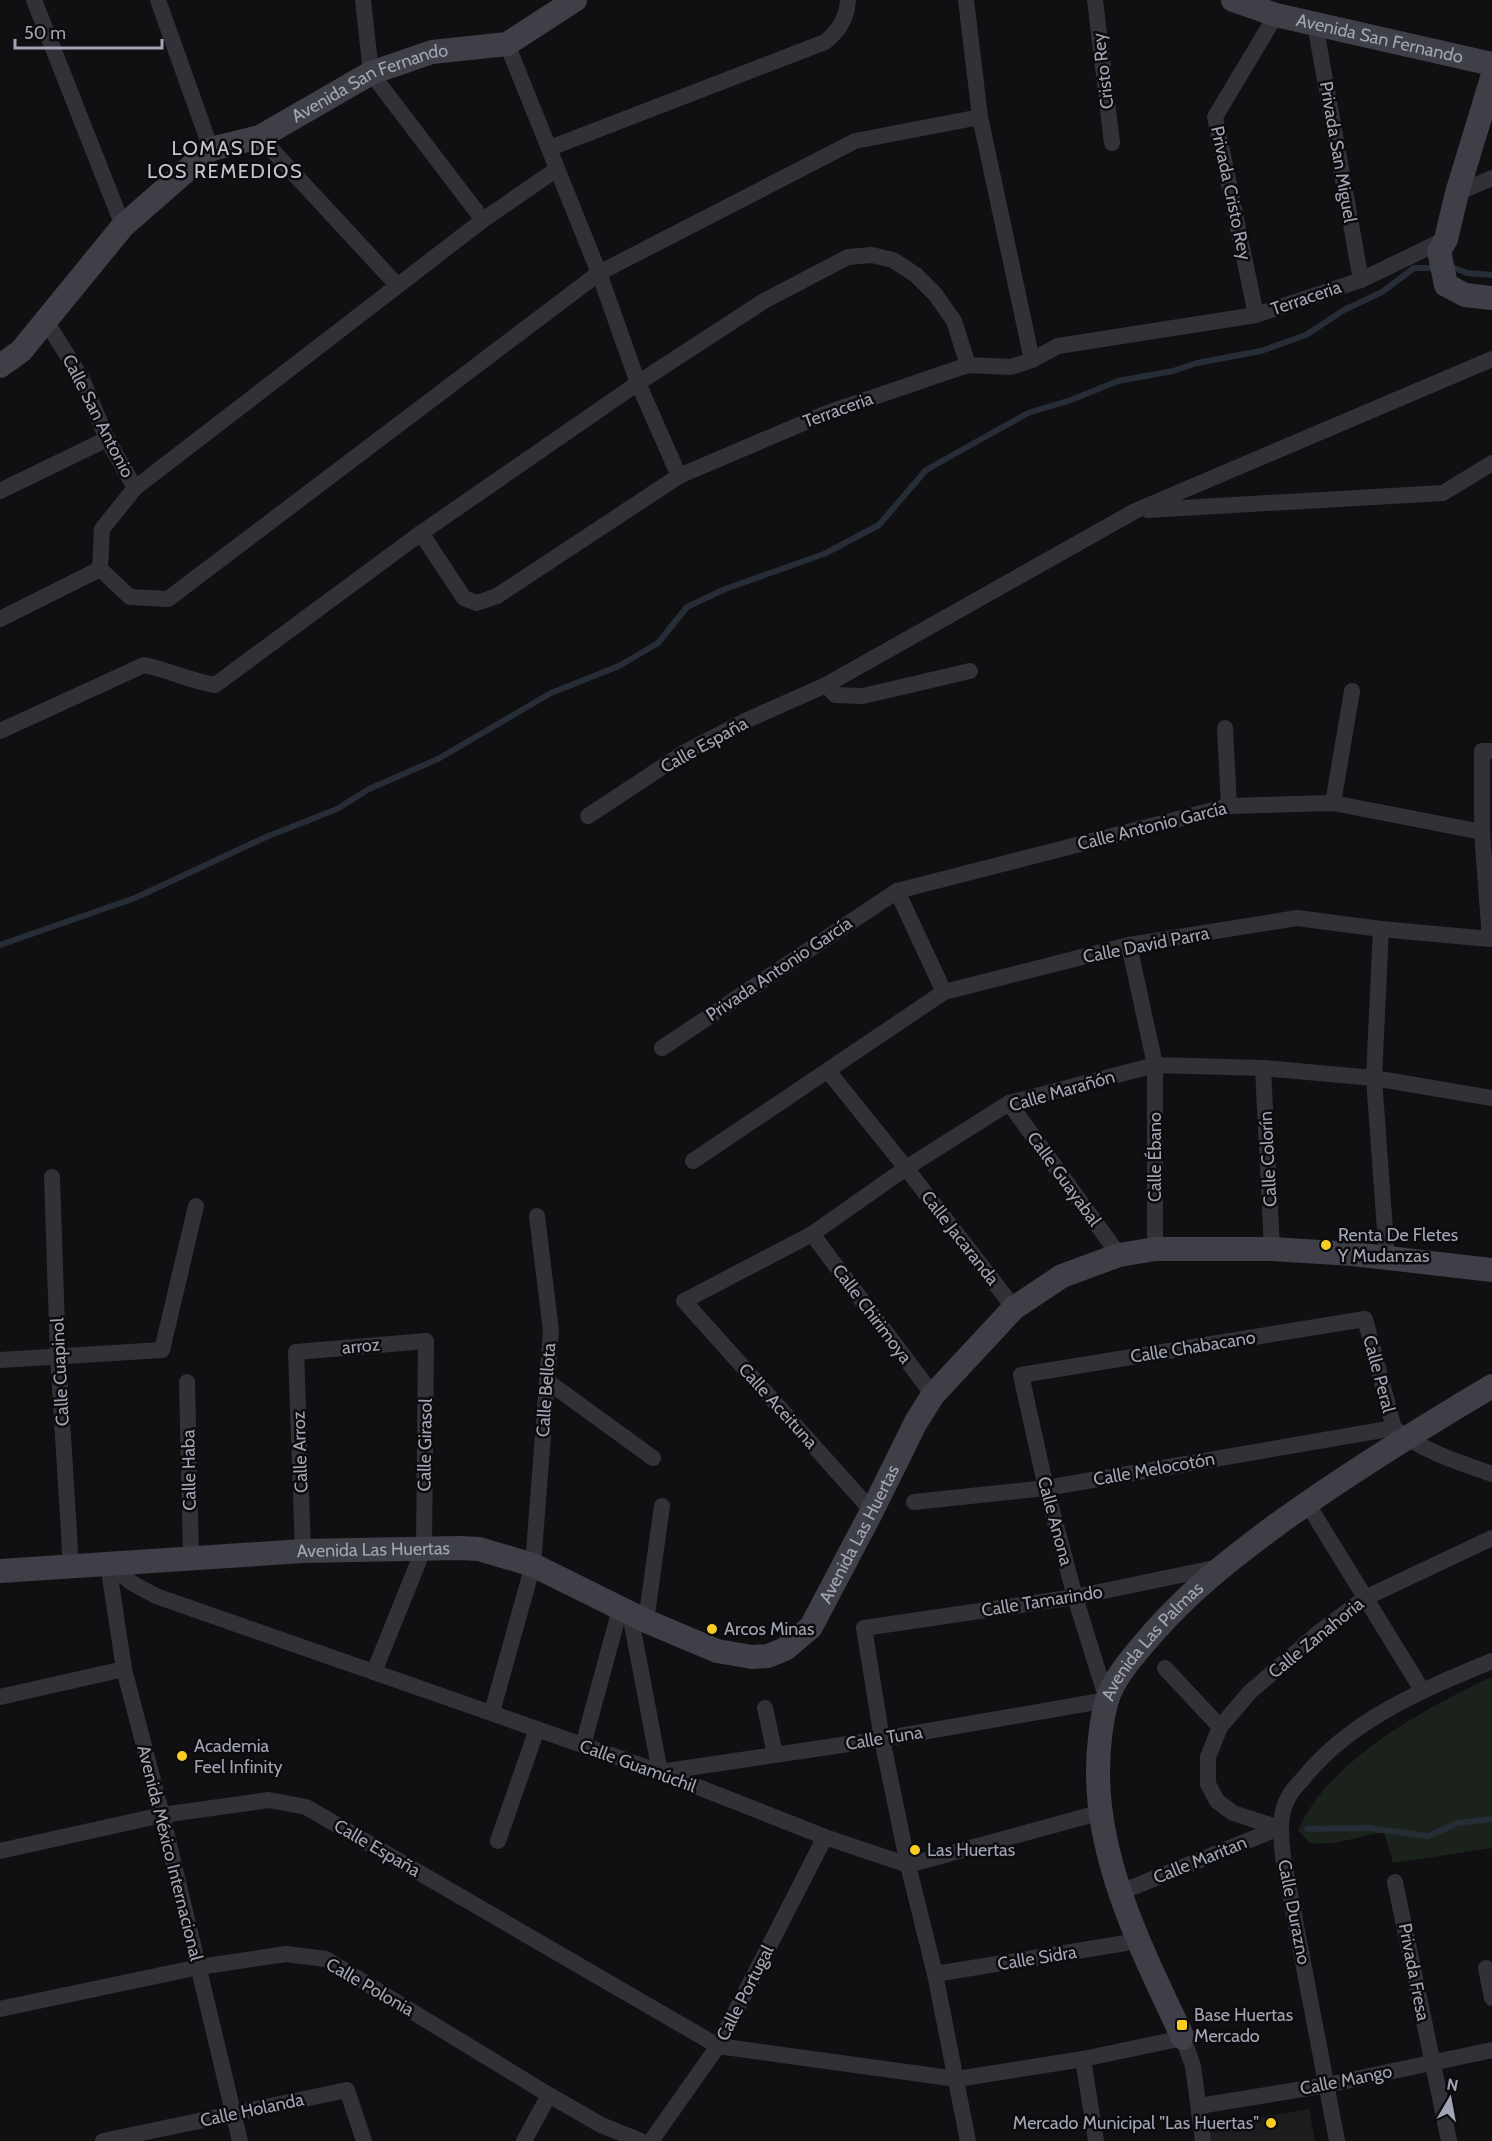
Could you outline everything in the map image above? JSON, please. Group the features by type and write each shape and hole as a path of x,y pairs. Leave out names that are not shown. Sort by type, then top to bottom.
{"street":[{"path":"34,0 123,226"},
{"path":"158,0 211,149"},
{"path":"363,0 371,74 483,220"},
{"name":"Avenida San Fernando","path":"0,366 21,351 123,226 211,149 260,137 371,74 432,52 507,44 575,0"},
{"path":"550,148 825,42 835,35 843,23 848,0"},
{"path":"966,0 980,117 1032,360"},
{"name":"Cristo Rey","path":"1095,0 1112,143"},
{"name":"Avenida San Fernando","path":"1233,0 1276,15 1492,64"},
{"name":"Privada Cristo Rey","path":"1256,315 1215,117 1276,15"},
{"name":"Privada San Miguel","path":"1315,24 1361,280"},
{"path":"507,44 599,273 638,384 679,476"},
{"path":"1492,78 1442,245 1446,285 1465,295 1492,298"},
{"path":"0,619 100,568 130,597 168,599 599,273 855,141 980,117"},
{"path":"260,137 398,286"},
{"path":"135,488 483,220 557,169"},
{"path":"1457,193 1492,178"},
{"name":"Terraceria","path":"421,533 464,598 477,603 497,596 679,476 827,413 968,365 1011,367 1032,360 1058,346 1256,315 1361,280 1442,245"},
{"path":"0,731 144,664 162,668 196,682 215,685 421,533 638,384 764,301 848,257 872,255 892,260 916,274 935,294 954,321 968,365"},
{"name":"Calle San Antonio","path":"45,321 82,379 107,439 135,488 102,529 100,568"},
{"name":"Calle España","path":"588,816 685,752 745,721 826,685 1135,511 1492,359"},
{"path":"0,491 107,439"},
{"path":"1135,511 1443,493 1492,463"},
{"path":"826,685 835,695 863,696 970,671"},
{"path":"1333,803 1352,691"},
{"path":"1225,728 1228,806"},
{"path":"1482,832 1487,751"},
{"name":"Calle Antonio García","path":"897,891 1228,806 1333,803 1482,832"},
{"name":"Calle David Parra","path":"693,1161 944,992 1129,945 1297,918 1381,929 1490,939 1482,832"},
{"path":"897,891 944,992"},
{"name":"Privada Antonio García","path":"662,1048 897,891"},
{"path":"1381,929 1374,1078 1387,1258"},
{"name":"Calle Ébano","path":"1129,945 1155,1065 1155,1249"},
{"name":"Calle Marañón","path":"684,1301 812,1234 906,1168 1009,1103 1155,1065 1263,1068 1374,1078 1492,1098"},
{"name":"Calle Colorín","path":"1263,1068 1272,1249"},
{"name":"Calle Jacaranda","path":"828,1071 1014,1308"},
{"name":"Calle Guayabal","path":"1009,1103 1119,1255"},
{"name":"Calle Cuapinol","path":"52,1177 58,1356 71,1566"},
{"path":"0,1360 162,1350 196,1206"},
{"name":"Calle Bellota","path":"492,1712 533,1565 550,1331 537,1216"},
{"name":"Calle Chirimoya","path":"812,1234 933,1395"},
{"name":"Avenida Las Huertas","path":"0,1571 303,1551 479,1549 533,1565 632,1615 717,1651 752,1657 768,1656 785,1649 811,1627 916,1422 933,1395 1014,1308 1062,1275 1119,1255 1155,1249 1272,1249 1387,1258 1492,1270"},
{"name":"Calle Aceituna","path":"684,1301 872,1511"},
{"name":"Calle Chabacano","path":"1021,1376 1365,1319"},
{"name":"Calle Peral","path":"1365,1319 1400,1433"},
{"name":"arroz","path":"296,1352 426,1341"},
{"name":"Calle Girasol","path":"424,1548 426,1341"},
{"name":"Calle Arroz","path":"296,1352 303,1551"},
{"name":"Calle Anona","path":"1021,1376 1046,1488 1075,1597 1107,1700"},
{"path":"547,1381 653,1458"},
{"name":"Calle Haba","path":"187,1382 191,1558"},
{"name":"Avenida Las Palmas","path":"1183,2038 1138,1941 1107,1849 1098,1772 1107,1700 1121,1674 1140,1649 1178,1605 1220,1567 1400,1433 1492,1386"},
{"path":"1400,1433 1454,1461 1492,1474"},
{"name":"Calle Melocotón","path":"914,1502 1046,1488 1400,1433"},
{"path":"1306,1503 1422,1690"},
{"path":"583,1745 632,1615 662,1506"},
{"name":"Calle Zanahoria","path":"1220,1727 1251,1692 1317,1634 1365,1598 1492,1538"},
{"path":"374,1672 424,1548"},
{"name":"Calle Guamúchil","path":"108,1564 142,1590 156,1596 660,1772 825,1837 908,1865"},
{"name":"Avenida México Internacional","path":"108,1564 124,1669 162,1815 240,2141"},
{"name":"Calle Tamarindo","path":"882,1739 864,1628 1075,1597 1220,1567"},
{"path":"632,1615 660,1772"},
{"path":"1165,1668 1220,1727 1208,1757 1208,1784 1217,1800 1233,1813 1280,1828 1287,1799 1313,1766 1340,1742 1372,1719 1422,1690 1492,1661"},
{"path":"0,1698 124,1669"},
{"name":"Calle Tuna","path":"660,1772 882,1739 1107,1700"},
{"path":"765,1708 775,1754"},
{"path":"498,1841 537,1729"},
{"path":"882,1739 908,1865 935,1974 968,2141"},
{"name":"Calle España","path":"0,1851 162,1815 269,1800 306,1807 718,2046"},
{"path":"908,1865 1102,1812"},
{"name":"Calle Maritan","path":"1121,1892 1280,1828"},
{"name":"Calle Durazno","path":"1280,1828 1285,1868 1337,2141"},
{"name":"Calle Portugal","path":"651,2141 718,2046 825,1837"},
{"name":"Privada Fresa","path":"1395,1882 1449,2141"},
{"name":"Calle Sidra","path":"935,1974 1138,1941"},
{"name":"Calle Polonia","path":"0,2009 199,1967 286,1954 326,1959 549,2095 601,2124 640,2141"},
{"path":"1486,1968 1492,1998"},
{"path":"718,2046 957,2079 1083,2059 1183,2038 1193,2066 1203,2141"},
{"name":"Calle Mango","path":"1199,2106 1327,2085 1492,2050"},
{"path":"1083,2059 1096,2141"},
{"name":"Calle Holanda","path":"103,2141 347,2090 364,2141"},
{"path":"524,2141 549,2095"}],"shaded area":[{"path":"1492,1677 1492,1848 1393,1863 1384,1832 1319,1844 1310,1843 1298,1830 1312,1805 1355,1759 1410,1720"},
{"name":"Mercado Municipal \"Las Huertas\"","path":"1309,2109 1315,2141 1210,2141 1207,2127"}],"waterway":[{"path":"1447,267 1467,273 1492,275"},
{"path":"0,945 135,898 266,837 337,809 369,789 438,759 551,693 619,666 658,643 687,607 725,589 824,554 879,525 926,470 1028,413 1071,400 1118,381 1261,351 1306,335 1344,310 1382,292 1414,268 1437,268"},
{"name":"Las Huertas","path":"1307,1829 1368,1828 1428,1836 1458,1823 1492,1819"}],"place":[{"name":"Renta De Fletes Y Mudanzas","path":"1326,1245"},
{"name":"Arcos Minas","path":"712,1629"},
{"name":"Academia Feel Infinity","path":"182,1756"},
{"name":"Las Huertas","path":"915,1850"},
{"name":"Base Huertas Mercado","path":"1182,2025"},
{"name":"Mercado Municipal \"Las Huertas\"","path":"1271,2123"}],"district":[{"name":"LOMAS DE LOS REMEDIOS","path":"225,160"}]}
